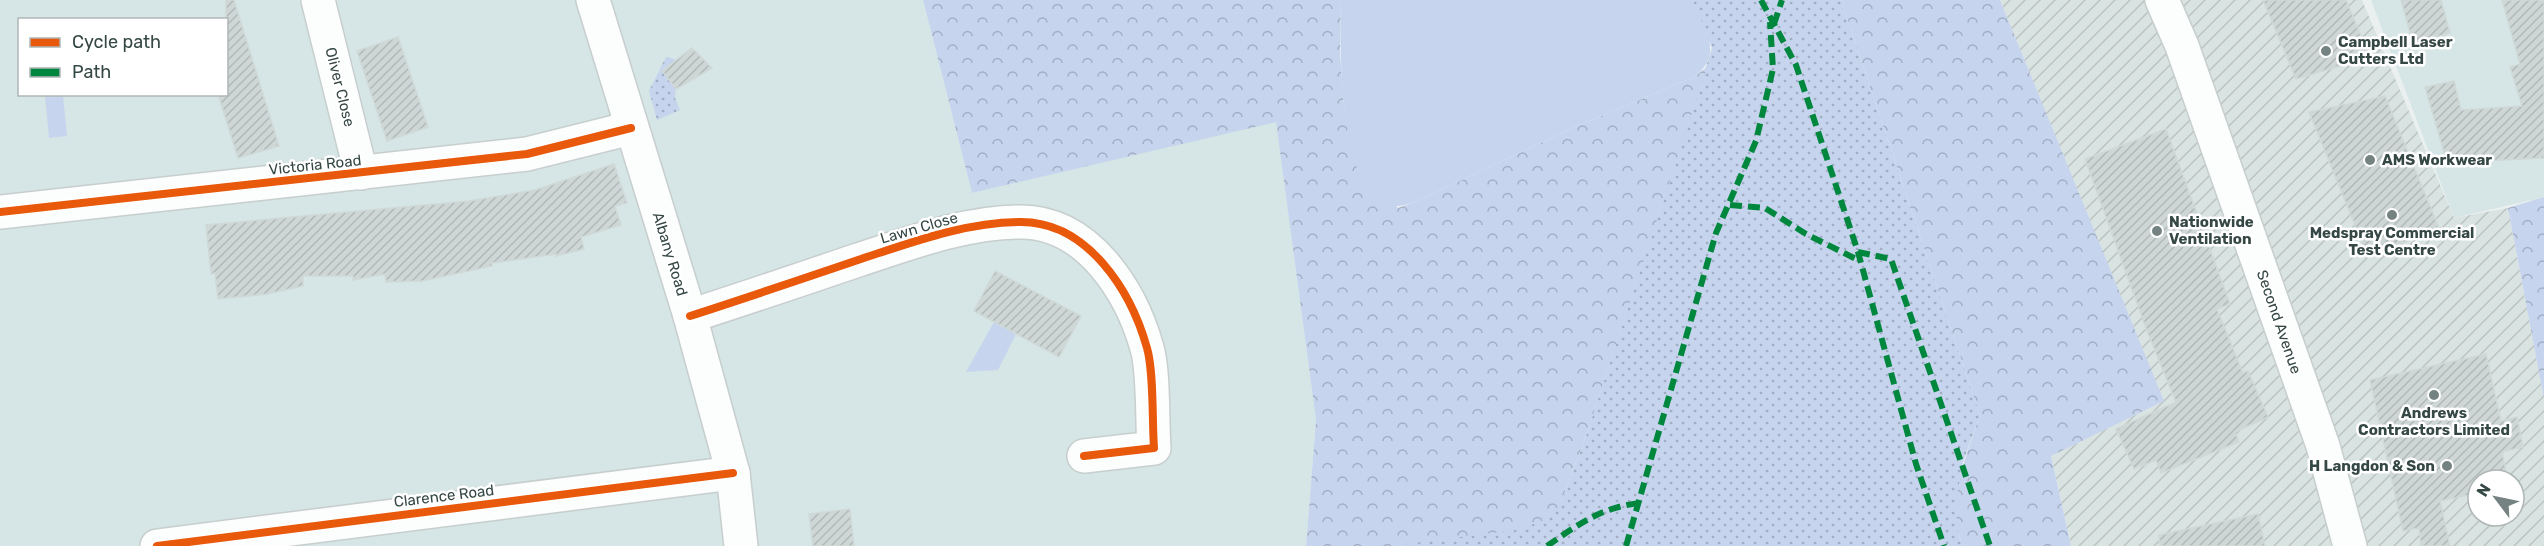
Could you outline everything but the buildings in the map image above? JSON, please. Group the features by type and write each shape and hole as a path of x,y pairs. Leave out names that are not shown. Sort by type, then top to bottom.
{"street":[{"name":"Oliver Close","path":"318,0 361,173"},
{"name":"Albany Road","path":"593,0 690,316 733,473 741,546"},
{"name":"Second Avenue","path":"2162,0 2182,46 2323,446 2350,546"},
{"name":"Victoria Road","path":"0,212 527,154 631,128"},
{"name":"Lawn Close","path":"690,316 921,239 972,227 1021,222 1050,228 1078,243 1110,269 1131,305 1148,350 1154,448 1084,456"},
{"name":"Clarence Road","path":"157,546 733,473"}],"shaded area":[{"path":"0,0 923,0 972,193 1276,121 1316,420 1306,546 0,546"},
{"path":"2000,0 2362,0 2454,218 2508,208 2544,399 2544,546 2071,546 2051,456 2163,401"},
{"path":"2371,0 2544,0 2544,197 2454,218"}],"green space":[{"path":"923,0 1341,0 1340,54 1344,106 1358,171 1398,208 1570,129 1694,77 1707,67 1586,436 1561,502 1552,515 1545,520 1516,530 1390,546 1306,546 1316,420 1276,122 972,193"},
{"path":"1341,0 1692,0 1706,31 1710,50 1703,68 1694,77 1570,129 1415,202 1400,206 1385,206 1374,203 1362,182 1348,132 1342,77"},
{"path":"1692,0 1841,0 1980,415 1962,465 1959,535 1962,546 1390,546 1561,502 1586,436 1712,48"},
{"path":"1841,0 2000,0 2164,401 2051,456 2071,546 1962,546 1956,512 1957,496 1964,464 1980,415"},
{"path":"666,57 677,60 663,71 676,89 675,98 680,110 657,120 649,91"},
{"path":"45,96 63,96 67,136 49,138"},
{"path":"2544,197 2544,399 2508,208"},
{"path":"994,322 1016,334 998,370 966,372"}],"marked path":[{"path":"1761,0 1796,65 1858,252 1916,464 1944,546"},
{"path":"1774,24 1782,0"},
{"path":"1626,546 1716,233 1756,141 1773,69 1770,22"},
{"path":"1730,205 1765,208 1806,234 1860,261"},
{"path":"1858,252 1891,259 1990,546"},
{"path":"1547,546 1601,513 1639,503"}],"cycle path":[{"path":"0,212 527,154 631,128"},
{"path":"690,316 938,235 1000,223 1021,222 1045,225 1067,234 1086,247 1118,283 1140,326 1149,358 1154,448 1084,456"},
{"path":"157,546 733,473"}],"place":[{"name":"Campbell Laser Cutters Ltd","path":"2326,51"},
{"name":"AMS Workwear","path":"2370,160"},
{"name":"Medspray Commercial Test Centre","path":"2392,215"},
{"name":"Nationwide Ventilation","path":"2157,231"},
{"name":"Andrews Contractors Limited","path":"2434,395"},
{"name":"H Langdon & Son","path":"2447,466"}]}
